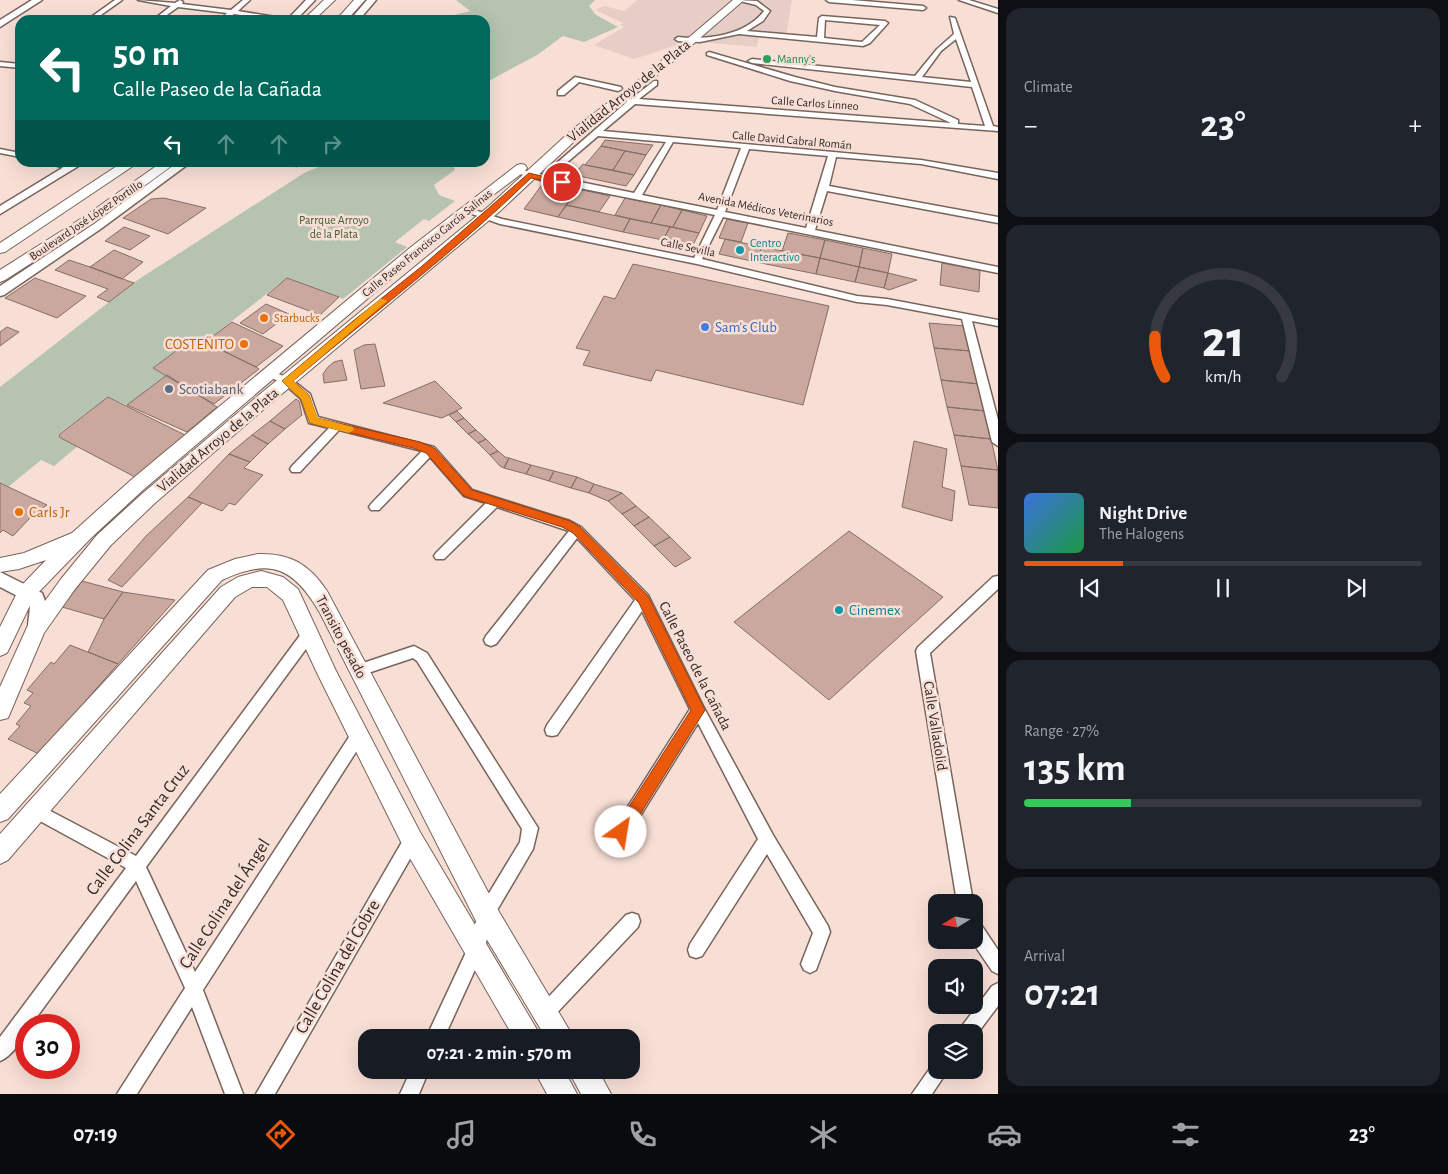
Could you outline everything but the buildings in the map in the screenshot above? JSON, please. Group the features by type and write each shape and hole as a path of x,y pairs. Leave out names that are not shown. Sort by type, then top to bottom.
{"main road":[{"path":"314,15 330,0"},
{"path":"346,15 360,0"},
{"name":"Calle Paseo Francisco García Salinas","path":"279,378 468,208 523,174 618,88 684,40 724,0"},
{"name":"Vialidad Arroyo de la Plata","path":"0,711 36,629 68,584 104,540 279,378 356,323 424,268 488,214 523,174 644,81 684,40 739,0"},
{"name":"Boulevard José López Portillo","path":"0,249 125,167"},
{"name":"Boulevard José López Portillo","path":"0,277 87,221 163,167"},
{"path":"0,648 27,592 85,532 137,485 279,378"},
{"path":"0,565 16,564 39,556 85,532"},
{"name":"Transito pesado","path":"2,808 215,575 243,563 274,562 299,572 314,586 330,613 486,914 555,1029"},
{"name":"Transito pesado","path":"0,852 34,810 205,615 228,592 238,585 258,578 279,583 291,595 358,736 412,840 524,1029"},
{"path":"588,1079 597,1094"}],"street":[{"path":"97,15 118,0"},
{"path":"142,0 179,2 255,15"},
{"path":"229,15 247,0"},
{"path":"296,15 311,0"},
{"path":"358,15 372,0"},
{"path":"684,40 740,32 755,26 763,19 766,11 763,6 739,0"},
{"path":"829,0 923,8"},
{"path":"962,0 998,11"},
{"path":"26,15 41,2"},
{"path":"17,15 41,2"},
{"path":"162,15 179,2"},
{"path":"0,24 15,16"},
{"path":"740,32 820,40 863,44 868,42 885,23 822,18 820,40"},
{"path":"952,18 975,85 994,128"},
{"path":"0,34 15,24"},
{"path":"917,79 939,50 957,35"},
{"path":"709,54 827,87 912,102 959,125"},
{"path":"735,62 752,61 975,85"},
{"path":"0,64 15,66"},
{"path":"561,93 578,79 618,88"},
{"path":"544,178 654,82 644,81"},
{"name":"Calle Carlos Linneo","path":"630,101 994,128"},
{"name":"Calle David Cabral Román","path":"594,133 921,162 998,176"},
{"path":"637,196 670,141"},
{"path":"698,260 720,213 746,147"},
{"path":"0,151 15,154"},
{"path":"810,231 832,155"},
{"path":"0,211 72,167"},
{"path":"0,292 98,226 179,167"},
{"name":"Avenida Médicos Veterinarios","path":"523,174 998,270"},
{"path":"824,188 998,220"},
{"name":"Calle Sevilla","path":"468,208 698,260 857,299 887,302 998,323"},
{"path":"966,317 998,442"},
{"path":"279,378 306,397 313,420 430,450 375,507"},
{"path":"296,469 336,427"},
{"name":"Calle Paseo de la Cañada","path":"430,450 468,493 566,524 576,530 644,599 698,710 767,840 822,932 810,964"},
{"path":"440,556 494,502"},
{"path":"491,640 576,530"},
{"path":"0,578 36,598 39,607 36,629"},
{"name":"Calle Valladolid","path":"963,894 923,651 998,580"},
{"path":"552,730 644,599"},
{"name":"Calle Colina Santa Cruz","path":"0,1052 310,634"},
{"path":"359,670 414,652 422,657 530,828 527,844 486,914 476,950 439,1029"},
{"path":"621,832 698,710"},
{"name":"Calle Colina del Ángel","path":"126,1094 358,736"},
{"path":"34,810 137,865 194,988 234,1094"},
{"name":"Calle Colina del Cobre","path":"265,1094 412,840"},
{"path":"696,950 767,840"},
{"path":"545,1013 632,921"},
{"path":"983,943 998,966"},
{"path":"974,1024 998,992"},
{"path":"409,1094 416,1079"},
{"path":"921,1094 932,1079"}],"shaded area":[{"path":"637,0 792,0 786,37 759,34 757,47 690,41 634,59 594,45 624,27 620,25 623,23 595,10 604,6 624,11"}],"green space":[{"path":"456,0 595,0 589,6 596,15 618,27 584,42 563,36 537,55 490,80 490,15 454,15 470,11"},
{"name":"Parrque Arroyo de la Plata","path":"318,167 454,167 455,170 434,185 439,195 455,201 429,221 424,219 395,242 407,247 343,299 287,278 205,342 195,337 153,368 167,375 127,405 108,397 60,433 59,437 78,446 54,466 41,460 8,487 0,483 0,387 136,281 304,173"}],"slow traffic":[{"path":"349,430 320,424 313,420 306,397 287,381 383,301"}],"place":[{"name":"Manny's","path":"767,59"},
{"name":"Centro Interactivo","path":"740,250"},
{"name":"Starbucks","path":"264,318"},
{"name":"Sam's Club","path":"705,327"},
{"name":"COSTEÑITO","path":"244,344"},
{"name":"Scotiabank","path":"169,389"},
{"name":"Carls Jr","path":"19,512"},
{"name":"Cinemex","path":"839,610"}],"route":[{"path":"562,182 529,175 494,209 287,381 306,397 313,420 320,424 416,445 430,450 468,493 566,524 576,530 644,599 698,710 621,832"}]}
